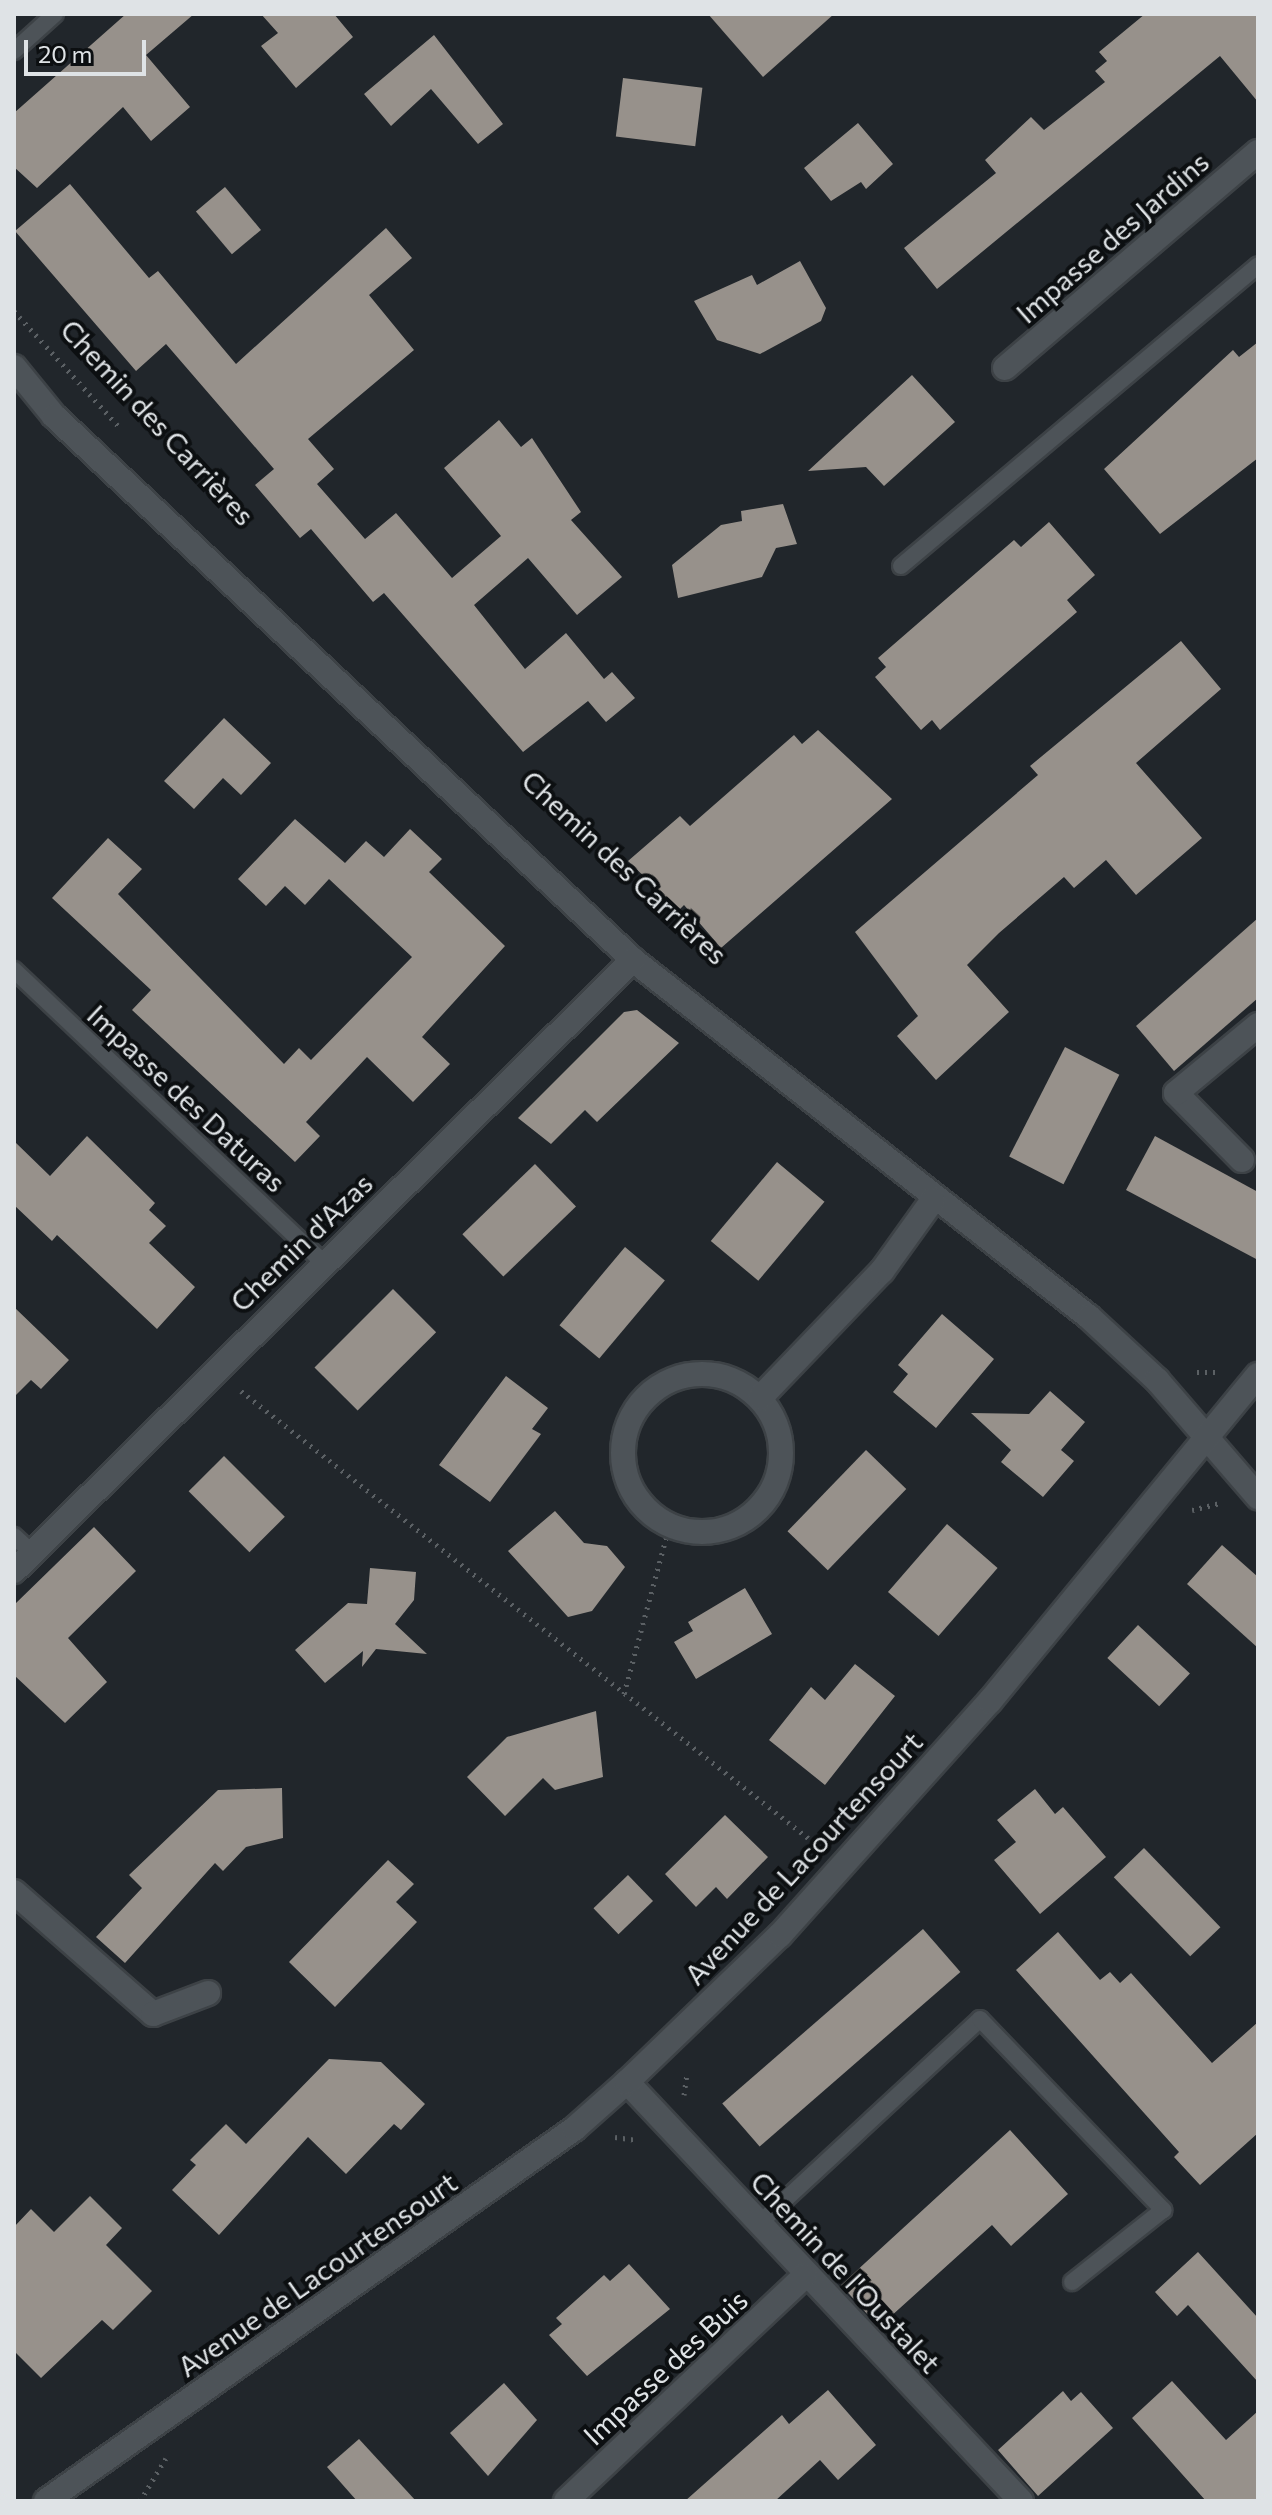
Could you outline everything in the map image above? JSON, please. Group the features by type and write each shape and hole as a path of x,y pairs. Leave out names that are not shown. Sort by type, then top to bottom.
{"street":[{"name":"Impasse des Jardins","path":"1005,368 1258,152"},
{"name":"Chemin des Carrières","path":"14,367 54,416 633,960 933,1200 1089,1317 1204,1435 1258,1497"},
{"name":"Chemin d'Azas","path":"14,1571 213,1369 633,960"},
{"path":"1242,1160 1176,1093 1258,1025"},
{"path":"760,1398 882,1271 933,1200"},
{"path":"700,1373 735,1380 760,1398 780,1433 781,1469 767,1502 727,1528 704,1534 669,1527 640,1505 624,1473 623,1438 637,1405 665,1382 700,1373"},
{"name":"Avenue de Lacourtensourt","path":"46,2501 574,2129 627,2082 780,1935 840,1863 990,1701 1204,1435 1258,1375"},
{"path":"14,1892 153,2014 208,1993"},
{"name":"Chemin de l'Oustalet","path":"627,2082 760,2223 805,2276 1021,2501"},
{"name":"Impasse des Buis","path":"566,2501 805,2276"}],"lane":[{"path":"14,51 55,14"},
{"path":"901,566 1258,265"},
{"name":"Impasse des Daturas","path":"14,970 324,1263"},
{"path":"14,1536 33,1554"},
{"path":"760,2223 980,2019 1163,2210 1072,2282"}],"path":[{"name":"Chemin des Carrières","path":"14,311 127,436"},
{"path":"1188,1367 1225,1371"},
{"path":"213,1369 840,1863"},
{"path":"624,1694 669,1527"},
{"path":"140,2501 170,2450"}],"building":[{"path":"126,14 194,14 146,55 190,107 151,141 123,107 37,188 14,167 14,113"},
{"path":"261,14 334,14 353,37 296,88 261,46 278,33"},
{"path":"708,14 834,14 763,77"},
{"path":"1145,14 1258,14 1258,102 1220,56 937,289 904,248 996,173 985,160 1031,117 1044,130 1105,82 1095,71 1107,61 1099,52"},
{"path":"434,35 503,124 478,144 431,89 391,126 364,94"},
{"path":"623,78 702,88 695,146 616,137"},
{"path":"858,123 893,164 866,189 861,182 831,201 804,168"},
{"path":"70,184 149,278 158,271 236,364 386,228 412,258 369,295 414,350 308,439 334,469 317,484 365,539 396,513 452,578 501,536 444,468 499,420 521,447 532,438 581,512 571,520 622,577 577,615 528,558 474,605 525,669 566,633 604,679 612,672 635,698 606,722 588,701 523,752 384,593 373,602 311,529 300,538 255,485 274,469 166,344 136,371 15,231"},
{"path":"225,187 261,230 232,254 196,211"},
{"path":"800,261 826,308 821,321 760,354 717,340 694,301 752,275 757,285"},
{"path":"1258,342 1258,458 1160,534 1104,469 1233,350 1239,357"},
{"path":"912,375 955,422 884,486 866,467 808,471"},
{"path":"783,504 797,544 776,548 762,577 678,598 672,565 721,525 742,521 741,511"},
{"path":"1049,522 1095,575 1067,600 1077,612 940,730 932,720 921,730 875,677 886,667 878,658 1014,540 1021,547"},
{"path":"1181,641 1221,689 1136,763 1202,838 1136,895 1106,860 1074,888 1064,877 999,933 967,965 1009,1012 936,1080 897,1036 918,1016 855,932 1038,775 1030,766"},
{"path":"224,718 271,763 241,795 223,778 194,809 164,781"},
{"path":"818,730 892,799 721,948 684,905 679,910 628,861 680,816 690,826 794,735 802,744"},
{"path":"295,819 345,863 366,841 384,857 410,829 442,859 429,872 505,946 422,1037 450,1064 413,1102 367,1057 306,1122 320,1136 295,1162 132,1010 151,990 52,898 108,838 142,869 118,894 284,1064 299,1048 311,1060 412,957 329,879 305,905 285,886 266,906 238,879"},
{"path":"1258,918 1258,998 1174,1071 1136,1026"},
{"path":"637,1010 679,1043 597,1122 585,1110 551,1144 518,1118 624,1012"},
{"path":"1065,1047 1119,1075 1064,1184 1009,1157"},
{"path":"87,1136 155,1203 149,1210 166,1226 149,1243 195,1287 157,1329 57,1235 52,1241 14,1205 14,1141 50,1176"},
{"path":"1155,1136 1258,1192 1258,1260 1126,1190"},
{"path":"777,1162 824,1202 758,1281 711,1241"},
{"path":"535,1164 576,1206 503,1277 462,1234"},
{"path":"625,1247 665,1280 599,1359 559,1325"},
{"path":"393,1289 436,1332 358,1411 315,1367"},
{"path":"14,1307 69,1360 41,1389 31,1380 14,1397"},
{"path":"942,1314 994,1359 936,1428 893,1392 908,1374 898,1365"},
{"path":"506,1376 548,1408 532,1429 541,1434 490,1502 439,1465"},
{"path":"1050,1391 1085,1422 1061,1450 1074,1461 1043,1497 1001,1462 1011,1450 971,1413 1029,1414"},
{"path":"866,1450 906,1489 828,1570 788,1531"},
{"path":"224,1456 285,1517 249,1552 189,1491"},
{"path":"555,1511 584,1543 607,1546 625,1567 592,1611 568,1617 508,1551"},
{"path":"947,1524 998,1568 939,1636 888,1592"},
{"path":"94,1527 136,1571 68,1638 107,1682 65,1723 14,1675 14,1605"},
{"path":"1222,1545 1258,1577 1258,1648 1187,1584"},
{"path":"370,1568 416,1572 414,1600 395,1624 427,1654 376,1649 362,1667 363,1651 325,1683 295,1650 348,1603 367,1604"},
{"path":"745,1588 772,1634 696,1679 674,1642 693,1631 688,1622"},
{"path":"1138,1625 1190,1673 1159,1706 1107,1658"},
{"path":"855,1664 895,1696 825,1785 769,1740 811,1687 825,1700"},
{"path":"596,1711 603,1777 555,1790 543,1778 505,1816 467,1777 507,1737"},
{"path":"282,1788 283,1838 246,1847 223,1871 215,1863 125,1963 96,1937 142,1888 129,1875 218,1790"},
{"path":"1035,1789 1055,1814 1063,1807 1106,1857 1040,1914 994,1860 1016,1842 997,1820"},
{"path":"725,1815 768,1857 727,1899 716,1887 696,1907 665,1874"},
{"path":"1144,1848 1220,1927 1190,1956 1114,1877"},
{"path":"388,1860 414,1884 396,1902 417,1922 335,2007 289,1962"},
{"path":"628,1875 653,1901 618,1934 593,1908"},
{"path":"923,1929 960,1972 760,2147 722,2104"},
{"path":"1058,1932 1100,1980 1110,1972 1120,1983 1131,1973 1212,2063 1258,2022 1258,2133 1200,2185 1174,2157 1179,2152 1016,1970"},
{"path":"329,2059 381,2062 425,2104 401,2130 394,2124 346,2174 308,2137 219,2235 172,2190 196,2165 190,2160 226,2124 246,2144"},
{"path":"1010,2130 1068,2194 1011,2246 992,2225 879,2327 841,2285"},
{"path":"90,2196 122,2228 106,2245 152,2291 113,2330 102,2320 41,2378 14,2351 14,2227 31,2209 54,2232"},
{"path":"1198,2252 1258,2318 1258,2382 1188,2305 1177,2316 1155,2292"},
{"path":"629,2264 670,2309 587,2376 549,2335 562,2324 556,2318 604,2275 610,2281"},
{"path":"1172,2381 1226,2440 1258,2411 1258,2501 1206,2501 1132,2418"},
{"path":"504,2383 537,2420 488,2476 450,2433"},
{"path":"828,2390 876,2445 838,2480 820,2460 775,2501 685,2501 782,2415 789,2424"},
{"path":"1063,2391 1071,2401 1081,2392 1113,2428 1038,2496 998,2450"},
{"path":"359,2439 416,2501 357,2501 327,2467"}]}
